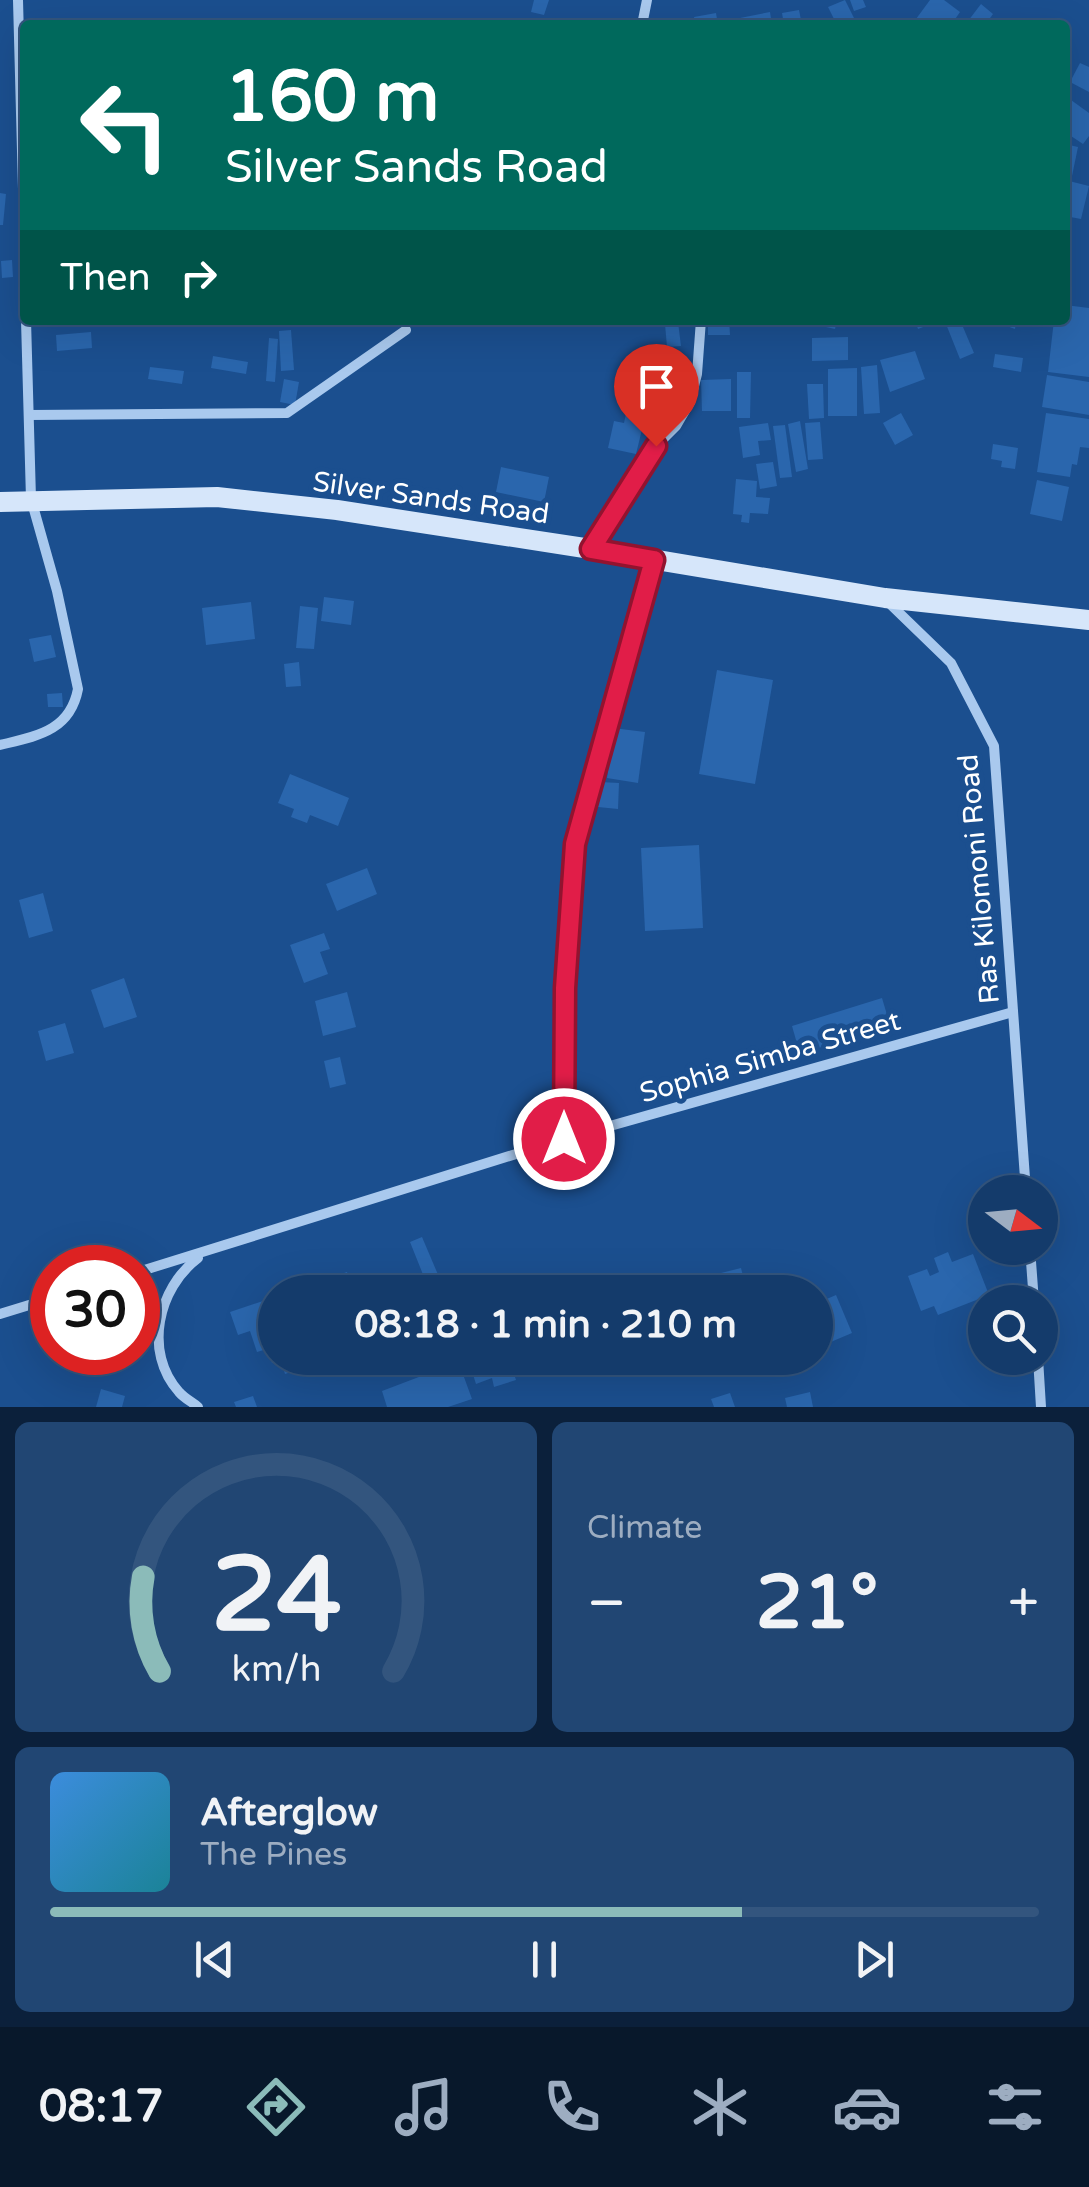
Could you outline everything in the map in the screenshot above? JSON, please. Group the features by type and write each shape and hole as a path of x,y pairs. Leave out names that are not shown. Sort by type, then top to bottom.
{"street":[{"path":"18,0 20,75"},
{"path":"0,745 55,729 75,705 78,689 57,591 31,499 26,325"},
{"path":"591,549 656,446 676,426 690,402 697,374 701,325"},
{"path":"29,415 287,413 406,330"},
{"name":"Silver Sands Road","path":"0,502 217,497 338,510 884,598 1089,620"},
{"path":"564,1139 565,988 575,844 654,560"},
{"name":"Ras Kilomoni Road","path":"884,598 951,663 994,746 1025,1175"},
{"name":"Sophia Simba Street","path":"160,1266 564,1139 1013,1012"},
{"path":"198,1407 179,1392 165,1369 158,1342 160,1316 169,1290 184,1268 206,1252"},
{"path":"0,1314 30,1305"},
{"path":"1039,1375 1041,1407"}],"building":[{"path":"534,0 549,0 544,15 531,12"},
{"path":"845,0 854,18 834,20 828,7"},
{"path":"850,0 863,0 866,7 854,11"},
{"path":"930,0 944,0 960,12 954,20 916,19"},
{"path":"981,4 993,14 989,20 969,20"},
{"path":"799,10 801,20 783,20 782,13"},
{"path":"770,12 771,20 735,20"},
{"path":"716,13 717,20 695,20 694,17"},
{"path":"1080,63 1089,67 1089,92 1070,82"},
{"path":"1070,101 1089,113 1089,136 1083,144 1070,135"},
{"path":"1070,145 1078,147 1070,175"},
{"path":"1070,181 1089,186 1081,219 1070,217"},
{"path":"0,193 6,194 3,225 0,225"},
{"path":"12,260 13,277 2,278 1,261"},
{"path":"1070,306 1089,308 1089,377 1048,372 1053,325 1070,325"},
{"path":"665,325 678,325 681,346 667,347"},
{"path":"708,325 729,325 730,335 708,335"},
{"path":"946,325 962,325 974,353 960,359"},
{"path":"291,330 294,370 281,371 279,331"},
{"path":"91,332 92,348 57,351 56,335"},
{"path":"848,337 848,360 812,361 812,338"},
{"path":"269,338 278,339 275,382 266,381"},
{"path":"915,351 925,379 890,392 880,360"},
{"path":"995,354 1023,358 1021,372 993,367"},
{"path":"213,356 248,362 246,374 211,368"},
{"path":"659,364 687,366 686,389 658,387"},
{"path":"877,365 880,413 864,414 861,367"},
{"path":"150,367 184,371 182,384 148,379"},
{"path":"857,368 857,416 828,416 828,369"},
{"path":"737,372 751,372 750,418 737,418"},
{"path":"1047,375 1089,382 1089,415 1042,407"},
{"path":"284,379 299,382 295,405 280,402"},
{"path":"731,379 731,411 702,411 701,380"},
{"path":"807,384 823,384 824,418 809,419"},
{"path":"657,390 680,395 676,417 652,413"},
{"path":"628,404 647,409 636,454 608,448 614,421 624,423"},
{"path":"901,413 913,435 895,445 883,423"},
{"path":"1046,413 1089,419 1089,448 1080,447 1070,477 1037,472"},
{"path":"800,421 808,469 796,472 788,424"},
{"path":"820,422 823,459 808,460 805,423"},
{"path":"768,423 771,440 758,441 760,455 743,458 739,427"},
{"path":"785,425 792,477 780,478 773,426"},
{"path":"993,444 1018,448 1015,469 1001,467 1002,461 991,459"},
{"path":"773,462 777,486 760,489 756,464"},
{"path":"501,467 549,477 544,502 496,492"},
{"path":"736,479 757,481 756,497 770,498 768,514 750,513 749,523 741,522 742,515 733,514"},
{"path":"1037,480 1069,487 1062,521 1030,514"},
{"path":"324,597 354,601 351,625 321,621"},
{"path":"251,602 255,639 206,645 202,608"},
{"path":"300,606 318,608 314,649 296,648"},
{"path":"51,635 56,657 34,662 29,639"},
{"path":"299,662 301,686 286,687 284,664"},
{"path":"717,670 773,680 755,784 699,774"},
{"path":"62,693 63,707 48,707 47,694"},
{"path":"613,728 645,732 638,783 607,778"},
{"path":"290,774 349,798 338,826 310,815 307,823 291,817 294,809 278,803"},
{"path":"600,782 619,783 618,809 598,807"},
{"path":"699,845 703,928 645,931 641,848"},
{"path":"367,868 377,894 337,911 326,884"},
{"path":"43,893 53,931 29,938 19,900"},
{"path":"324,933 330,949 320,952 328,974 304,983 290,945"},
{"path":"124,978 137,1017 104,1028 91,990"},
{"path":"347,992 356,1027 323,1036 315,1001"},
{"path":"882,998 890,1025 800,1054 792,1026"},
{"path":"65,1023 74,1053 46,1061 38,1031"},
{"path":"340,1057 346,1084 330,1088 324,1061"},
{"path":"422,1237 438,1275 423,1275 410,1242"},
{"path":"948,1252 952,1262 968,1256 968,1265 977,1265 985,1285 968,1285 968,1303 938,1315 934,1306 921,1311 908,1276 927,1269 930,1276 939,1272 934,1258"},
{"path":"741,1268 743,1275 721,1275"},
{"path":"836,1295 852,1333 833,1341"},
{"path":"258,1303 258,1352 250,1331 238,1335 230,1312"},
{"path":"424,1375 463,1375 472,1399 448,1407 387,1407 382,1391"},
{"path":"473,1375 514,1375 516,1380 494,1387 492,1378 476,1384"},
{"path":"101,1389 125,1396 122,1407 96,1407"},
{"path":"810,1392 813,1407 787,1407 785,1398"},
{"path":"730,1393 735,1407 714,1407 711,1399"},
{"path":"253,1396 257,1407 236,1407 234,1402"}],"route":[{"path":"564,1139 565,988 575,844 654,560 591,549 656,446"}]}
